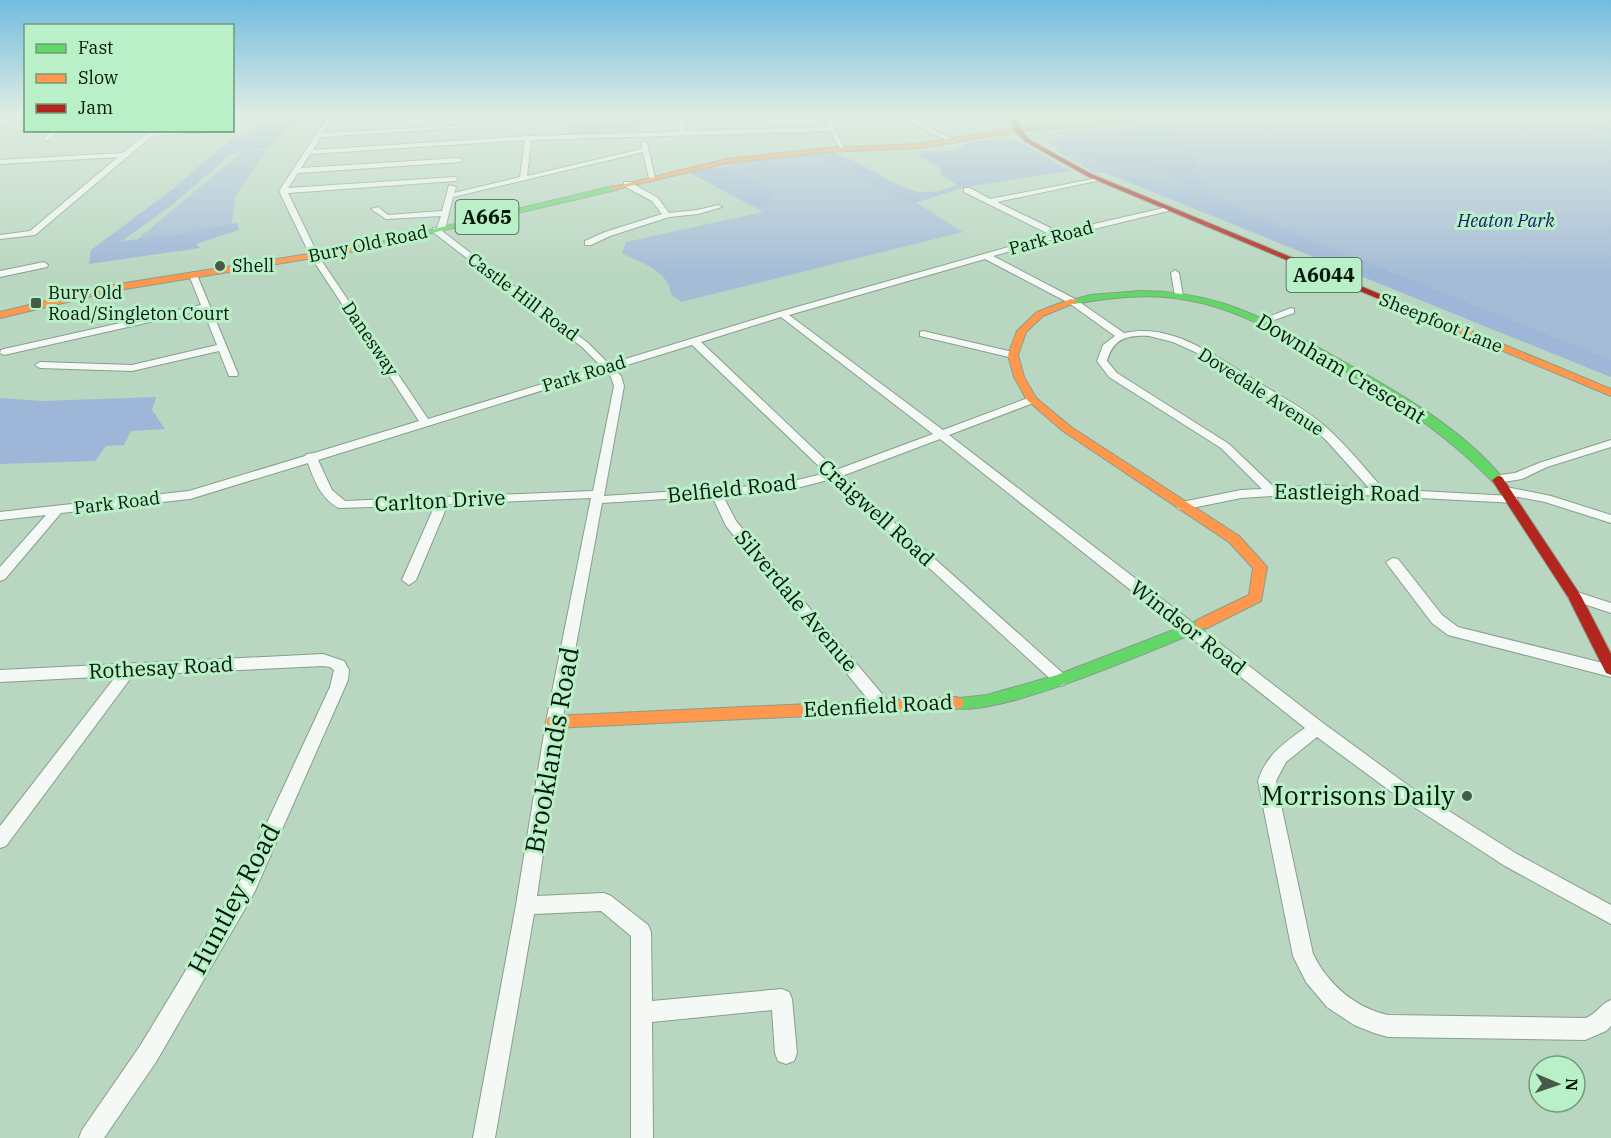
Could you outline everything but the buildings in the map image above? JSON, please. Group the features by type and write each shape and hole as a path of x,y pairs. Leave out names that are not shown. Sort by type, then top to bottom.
{"main road":[{"name":"Bury Old Road","path":"0,315 113,288 315,256 691,169"},
{"name":"Sheepfoot Lane","path":"1077,169 1165,209 1611,393"},
{"name":"Downham Crescent","path":"1013,355 1022,331 1040,314 1072,301 1101,295 1136,293 1179,296 1205,301 1263,321 1412,408 1461,444 1497,479 1574,596 1611,670"},
{"path":"1013,355 1019,377 1032,400 1067,429 1182,507 1234,539 1260,567 1256,598 1190,630"},
{"name":"Edenfield Road","path":"554,722 987,701 1061,680 1190,630"}],"street":[{"path":"0,237 32,233 107,169"},
{"path":"283,191 294,171 323,169"},
{"path":"438,229 458,169"},
{"path":"522,179 523,169"},
{"path":"450,196 564,169"},
{"path":"650,169 652,178"},
{"path":"283,191 455,179"},
{"path":"990,201 1096,179"},
{"path":"627,184 656,200 659,208 667,214"},
{"path":"967,190 1058,235"},
{"name":"Danesway","path":"283,191 315,256 425,422"},
{"path":"588,243 607,233 659,219 667,214 698,212 718,207"},
{"path":"375,209 386,217 445,213"},
{"name":"Park Road","path":"0,516 190,495 311,456 782,314 1058,235 1165,209"},
{"name":"Castle Hill Road","path":"438,229 585,345 608,367"},
{"path":"986,256 1072,301 1122,336 1106,347 1102,361 1104,367 1225,446 1271,491"},
{"path":"0,274 44,265"},
{"path":"1175,273 1179,296"},
{"path":"193,275 232,374"},
{"path":"4,352 206,307"},
{"path":"1263,321 1291,311"},
{"name":"Windsor Road","path":"782,314 942,435 1317,728 1403,791 1511,860 1611,915"},
{"name":"Dovedale Avenue","path":"1122,336 1145,333 1166,337 1181,342 1231,370 1321,428 1348,455 1378,491"},
{"path":"923,334 1013,355"},
{"name":"Craigwell Road","path":"694,341 834,475 1061,680"},
{"path":"40,365 132,368 222,347"},
{"name":"Brooklands Road","path":"484,1138 526,905 554,722 619,386 616,375 608,367"},
{"name":"Belfield Road","path":"598,497 718,493 781,488 834,475 1032,400"},
{"path":"1497,479 1518,476 1543,465 1611,443"},
{"name":"Carlton Drive","path":"311,456 328,495 337,503 352,506 598,497"},
{"name":"Eastleigh Road","path":"1182,507 1241,494 1323,489 1547,499 1611,519"},
{"name":"Silverdale Avenue","path":"718,493 718,498 731,523 882,705"},
{"path":"409,580 443,501"},
{"path":"0,576 56,511"},
{"path":"1394,562 1437,619 1453,631 1611,670"},
{"path":"1574,596 1611,608"},
{"name":"Rothesay Road","path":"0,676 322,660"},
{"name":"Huntley Road","path":"90,1138 148,1054 247,887 342,674 342,666 337,662 322,660"},
{"path":"0,840 128,670"},
{"path":"1317,728 1276,759 1269,769 1267,781 1303,956 1310,973 1326,990 1362,1018 1388,1026 1585,1029 1599,1024 1611,1010"},
{"path":"526,905 604,902 641,932 642,1138"},
{"path":"642,1012 782,999 786,1053"}],"green space":[{"path":"221,169 254,169 235,197 231,233 127,248"},
{"path":"709,169 862,169 963,232 681,302 671,294 665,279 659,273 622,253 626,242 763,212 690,173"},
{"name":"Heaton Park","path":"1088,169 1611,169 1611,377 1106,173 1094,173"}],"shaded area":[{"path":"196,169 214,169 172,205 122,241 180,234 237,223 239,230 196,244 200,248 89,264 91,250"},
{"path":"725,169 773,190 774,193 769,196 765,206 752,206 690,173"},
{"path":"844,169 869,169 897,184 922,192 934,192 957,185 942,175 941,169 1067,169 1070,171 965,187 909,205"},
{"path":"1158,169 1198,169 1205,186 1212,194 1259,218 1611,360 1611,377 1106,173 1151,180 1186,192 1168,175"},
{"path":"156,397 152,410 165,429 131,431 124,445 106,446 95,461 0,464 0,398 42,401"}],"traffic: fast":[{"path":"359,248 613,188"},
{"path":"1074,301 1123,294 1172,295 1220,305 1248,316 1317,351 1413,408 1458,442 1498,480"},
{"path":"956,703 987,701 1061,680 1202,624"}],"traffic: slow":[{"path":"613,188 693,169"},
{"path":"0,315 113,288 359,248"},
{"path":"1074,301 1040,314 1022,331 1013,355 1019,377 1032,400 1067,429 1234,539 1260,567 1256,598 1202,624"},
{"path":"1456,328 1611,393"},
{"path":"554,722 956,703"}],"traffic: jam":[{"path":"1078,169 1456,328"},
{"path":"1498,480 1574,596 1611,669"}],"place":[{"name":"Shell","path":"220,266"},
{"name":"Bury Old Road/Singleton Court","path":"36,303"},
{"name":"Morrisons Daily","path":"1467,796"}]}
